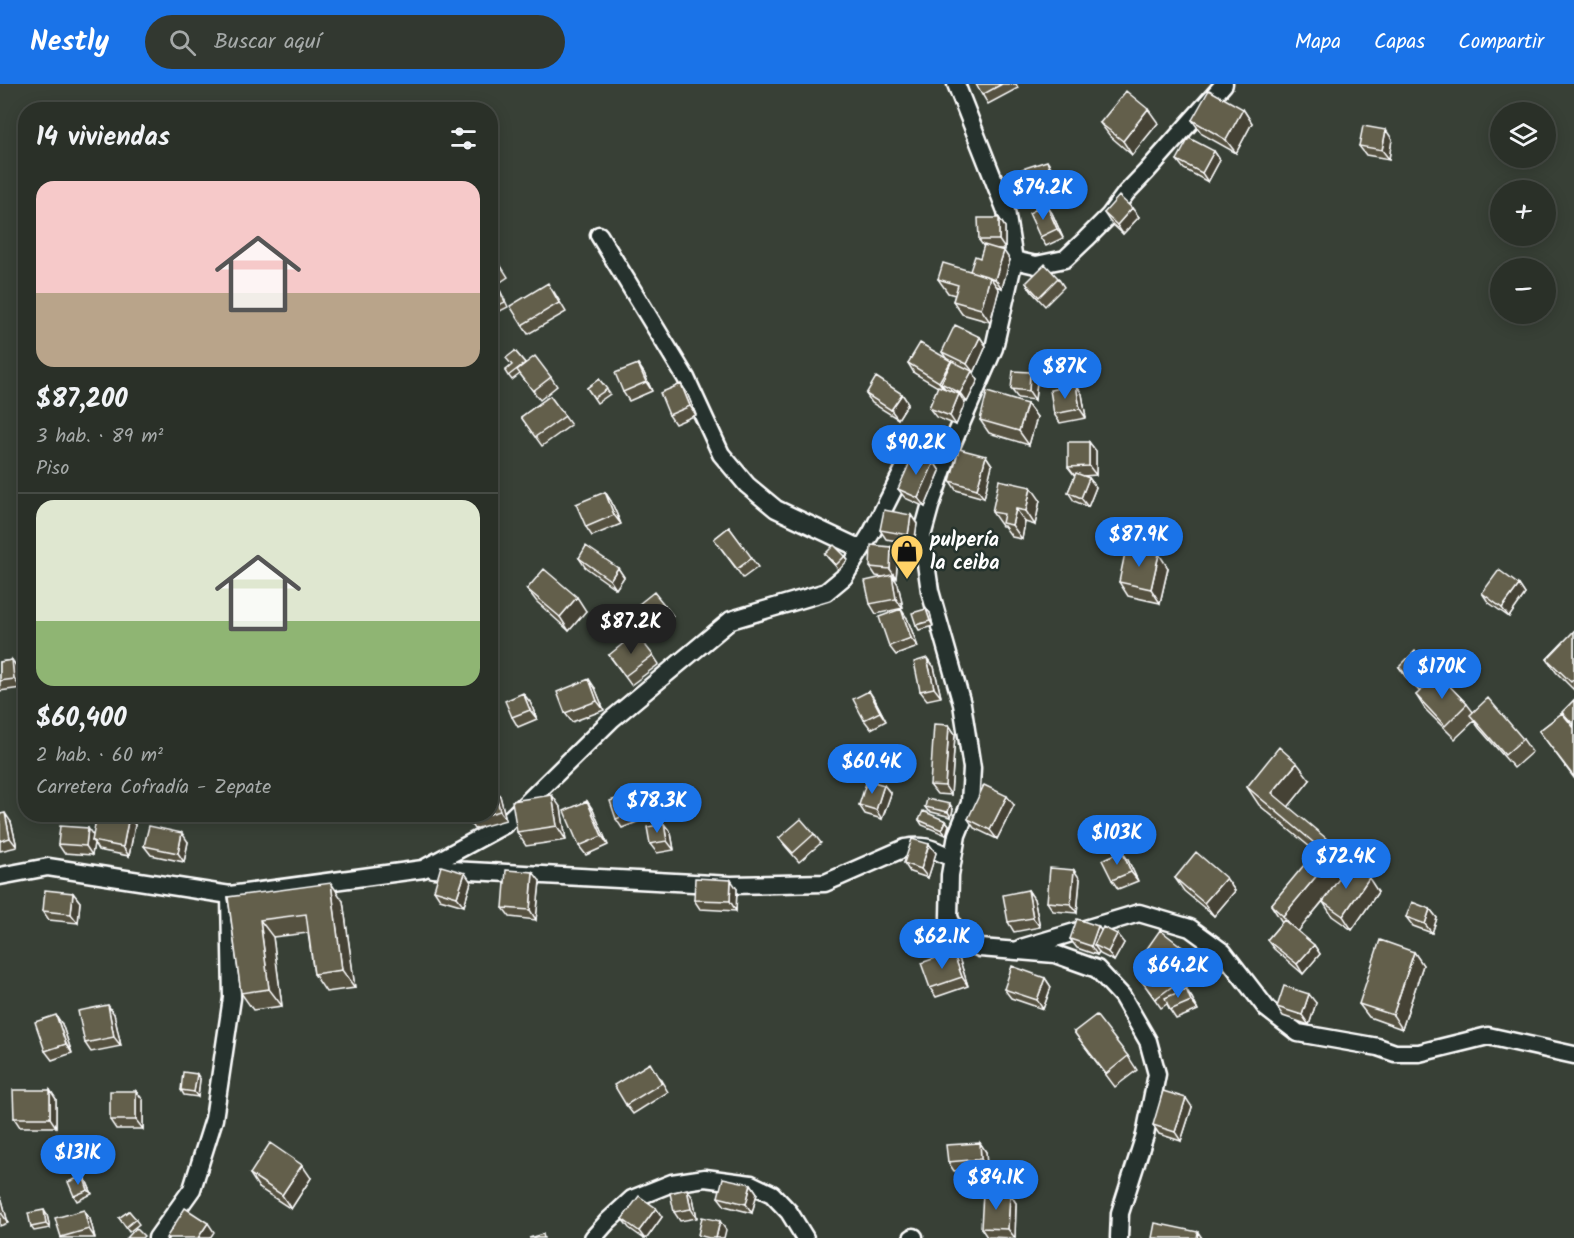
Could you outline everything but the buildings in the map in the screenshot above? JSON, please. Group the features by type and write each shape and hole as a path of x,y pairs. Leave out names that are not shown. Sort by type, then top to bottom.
{"street":[{"path":"956,84 1006,211 1014,260 994,348 950,449 922,536 930,591 962,704 972,768 970,803 957,835 950,875 949,917 958,937 980,948 1055,954 1096,969 1122,996 1148,1041 1157,1074 1145,1135 1120,1213 1119,1238"},
{"path":"1014,260 1036,265 1065,259 1109,216 1126,193 1224,84"},
{"path":"599,235 686,378 721,454 747,485 776,509 861,549"},
{"path":"423,868 504,825 612,719 731,620 826,592 844,577 872,532 908,461 927,447 950,449"},
{"path":"0,876 48,867 230,895 423,868 545,876 742,884 825,883 905,848 919,846 930,848 953,858"},
{"path":"157,1238 192,1189 214,1119 232,998 230,895"},
{"path":"1011,951 1139,913 1190,928 1223,952 1267,1009 1298,1033 1378,1047 1395,1053 1419,1053 1488,1036 1574,1056"},
{"path":"593,1238 632,1199 672,1183 705,1178 751,1184 772,1194 789,1212 805,1238"}],"place":[{"name":"pulpería la ceiba","path":"907,580"}]}
